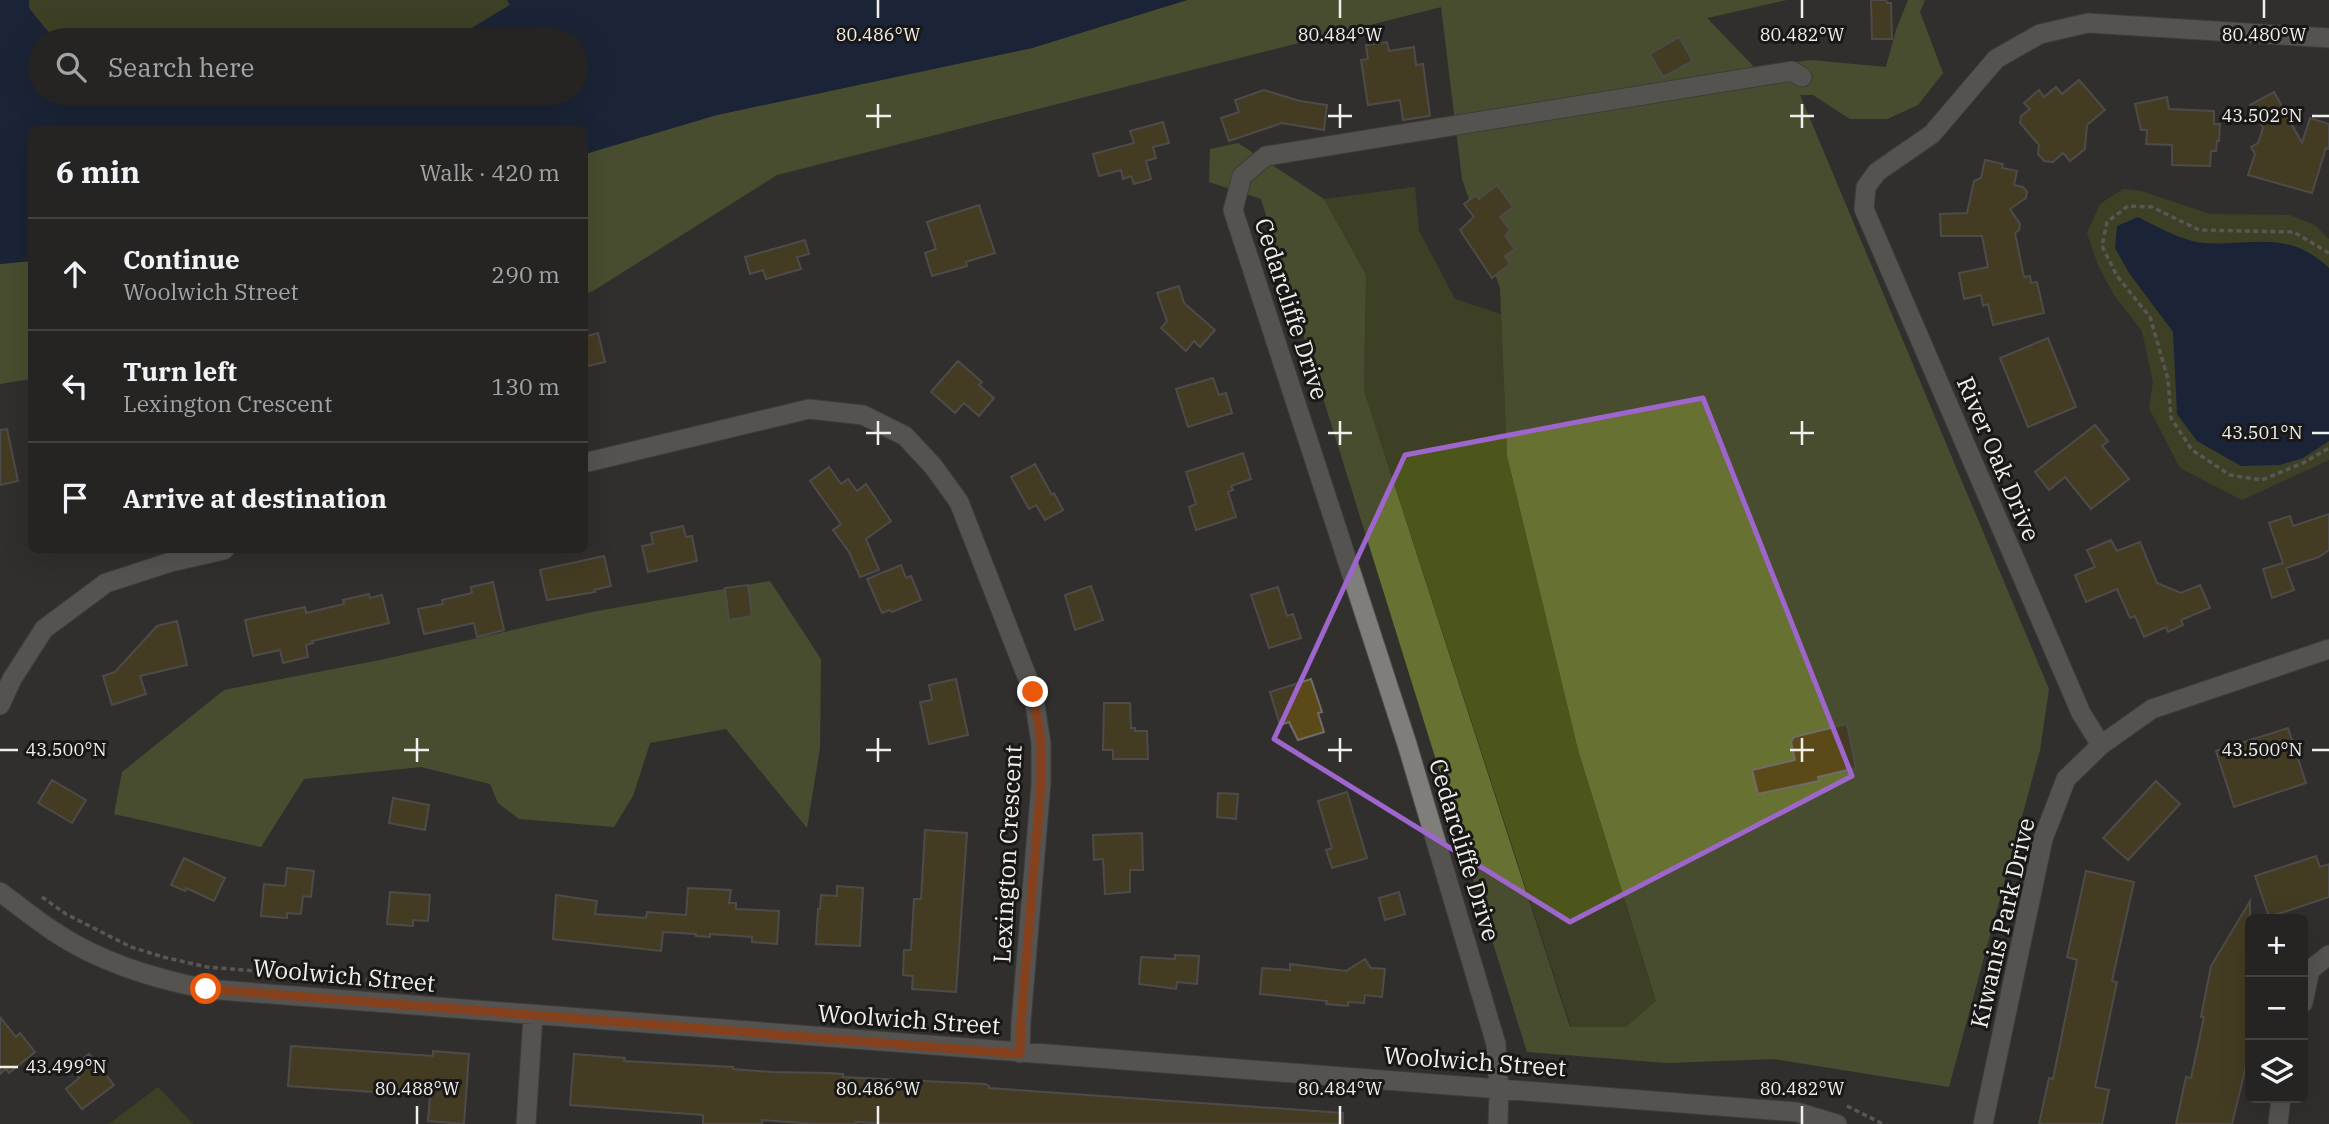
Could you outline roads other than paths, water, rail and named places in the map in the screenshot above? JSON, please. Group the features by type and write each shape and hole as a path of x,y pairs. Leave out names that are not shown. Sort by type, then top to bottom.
{"street":[{"name":"River Oak Drive","path":"2101,746 2081,713 1864,209 1867,187 1877,172 1932,134 1996,60 2040,34 2088,23 2329,38"},
{"name":"Cedarcliffe Drive","path":"1498,1124 1496,1044 1407,744 1233,210 1242,176 1266,156 1792,71 1802,77"},
{"name":"Lexington Crescent","path":"588,462 809,409 863,415 905,436 933,466 959,502 1033,692 1041,743 1041,784 1020,1054"},
{"path":"0,705 12,679 44,629 106,583 171,562 211,553"},
{"name":"Kiwanis Park Drive","path":"1983,1124 2043,839 2066,779 2101,746 2152,709 2329,649"},
{"name":"Woolwich Street","path":"0,892 54,932 89,952 167,981 206,989 1797,1112 1837,1124"},
{"path":"2308,982 2311,970 2329,955"},
{"path":"526,1124 533,1016"},
{"path":"2278,1124 2280,1103"}],"water":[{"path":"0,0 29,0 29,8 45,28 28,28 28,105 588,105 588,28 472,28 510,5 507,0 1187,0 1032,48 717,115 588,153 588,126 28,126 28,261 0,264"},
{"path":"2138,217 2196,242 2270,242 2299,248 2329,268 2329,441 2303,458 2280,465 2241,466 2197,441 2177,414 2173,332 2129,273 2115,248 2117,226"}]}
